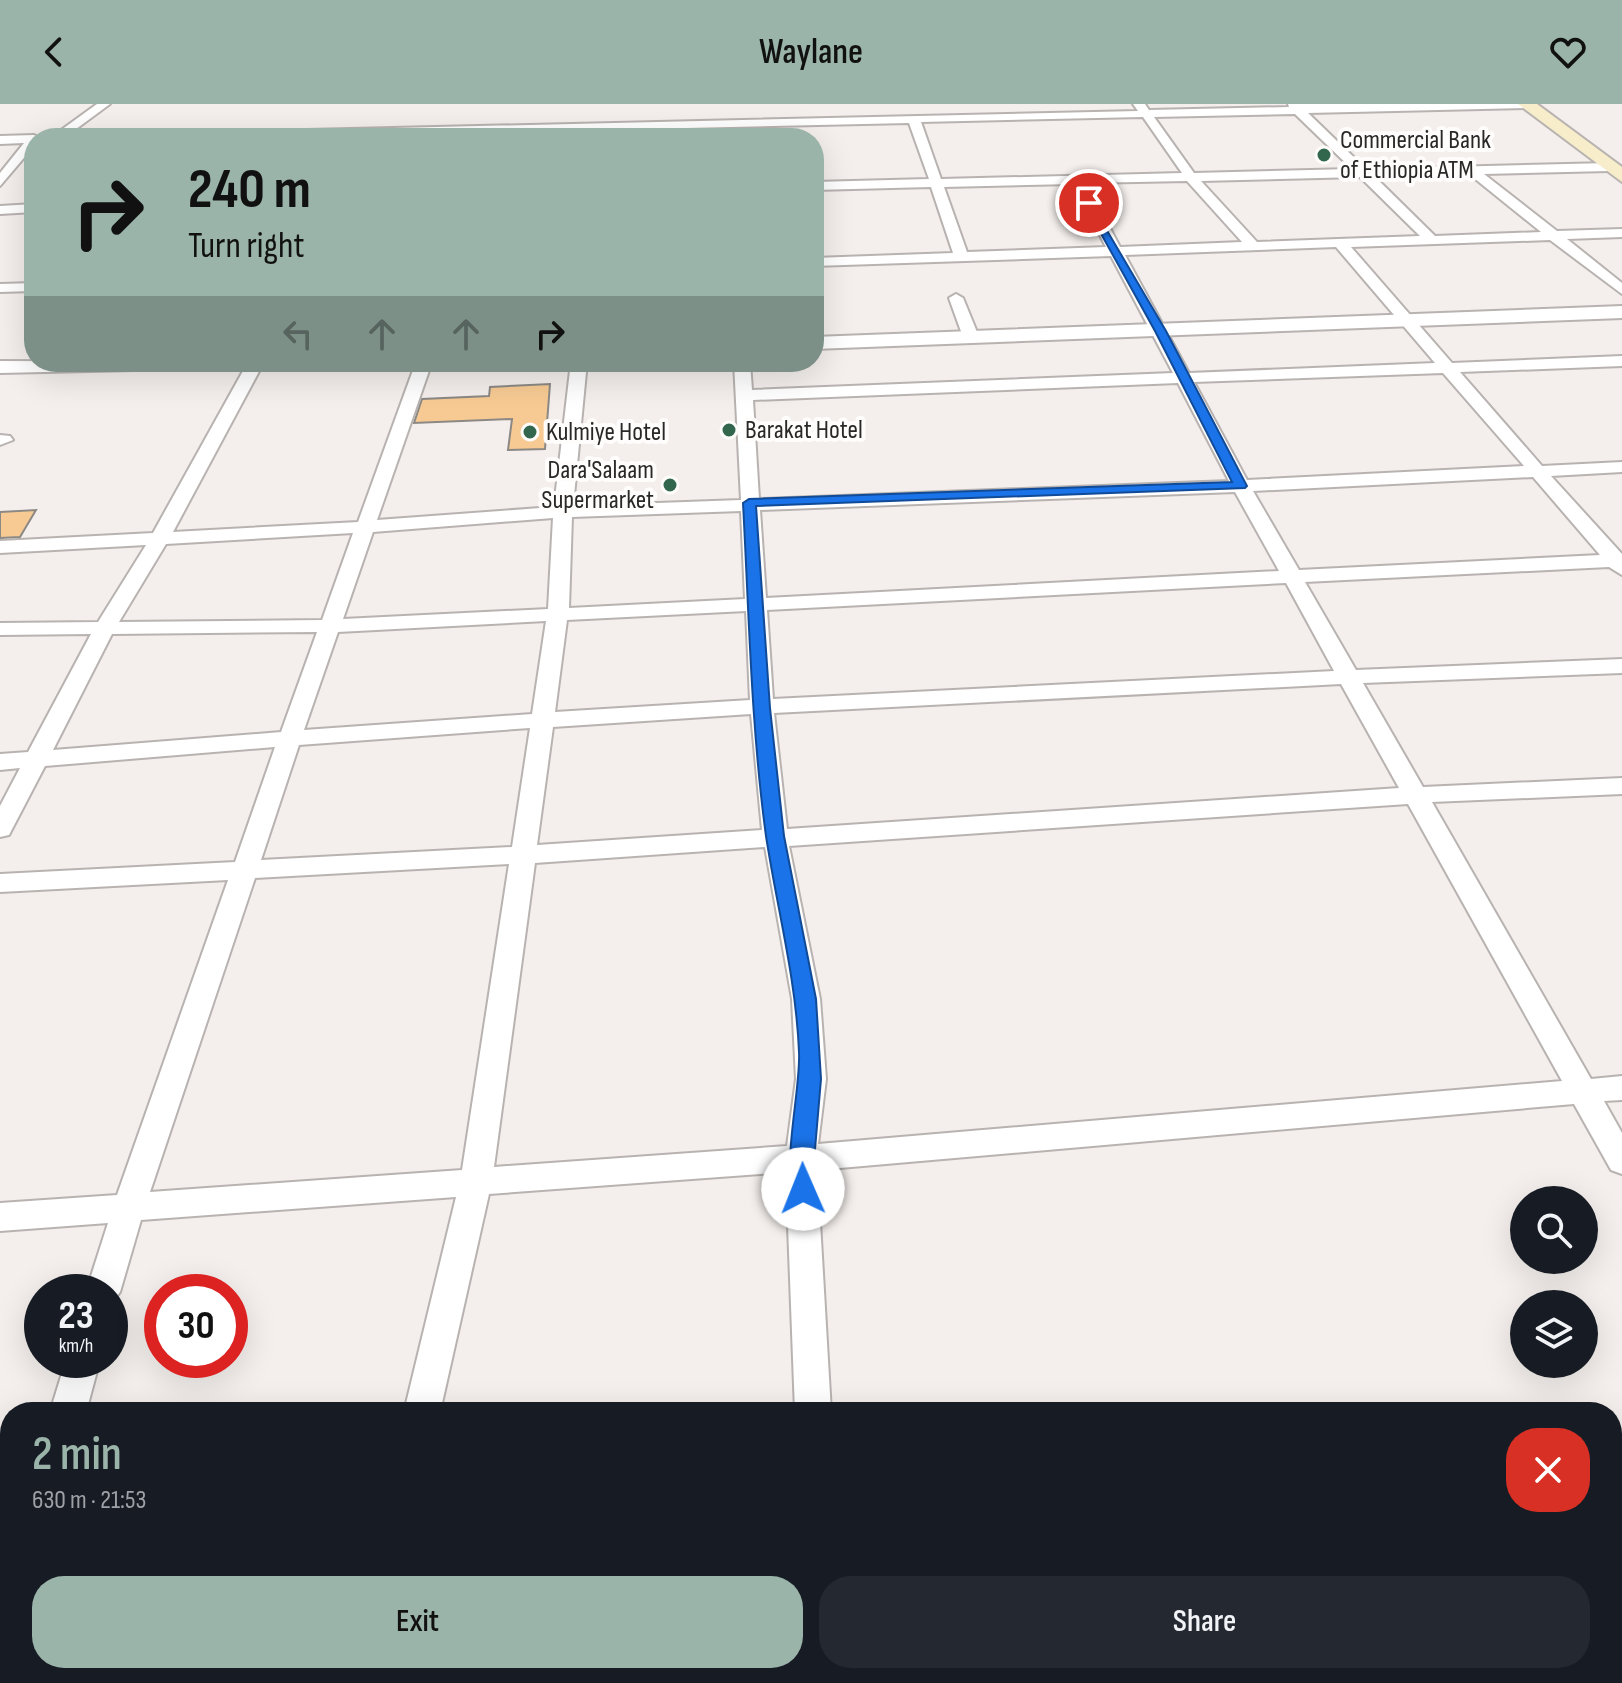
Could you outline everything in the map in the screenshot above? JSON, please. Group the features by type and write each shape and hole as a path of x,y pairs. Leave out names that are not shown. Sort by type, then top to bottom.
{"main road":[{"path":"1527,104 1616,172"}],"street":[{"path":"70,128 104,104"},
{"path":"969,104 977,117"},
{"path":"358,128 723,118 914,119 1143,109 1527,104"},
{"path":"1295,107 1431,239"},
{"path":"1143,109 1190,176 1252,245"},
{"path":"723,118 724,128"},
{"path":"914,119 962,257"},
{"path":"0,140 24,139"},
{"path":"0,182 24,152"},
{"path":"1473,171 1622,290"},
{"path":"824,186 1473,171 1616,172"},
{"path":"1077,179 1112,249 1161,331 1241,486 1622,1161"},
{"path":"0,210 24,209"},
{"path":"824,262 1622,233"},
{"path":"1339,242 1620,563"},
{"path":"0,288 24,287"},
{"path":"956,298 971,337"},
{"path":"824,343 1622,312"},
{"path":"743,395 1622,361"},
{"path":"0,367 24,366"},
{"path":"0,829 104,629 161,536 251,372"},
{"path":"108,1274 291,735 420,372"},
{"path":"424,1402 476,1181 558,613 563,512 578,372"},
{"path":"742,372 762,708 775,836 806,999 811,1079 801,1158 813,1402"},
{"path":"0,547 363,527 563,512 1241,486 1622,467"},
{"path":"0,629 329,626 1292,575 1620,563"},
{"path":"0,762 291,735 544,719 1350,676 1622,666"},
{"path":"0,883 244,872 1416,795 1622,786"},
{"path":"0,1217 801,1158 1622,1088"},
{"path":"71,1402 78,1378"}],"building":[{"path":"550,384 545,449 508,450 512,419 414,423 422,399 489,396 490,387"},
{"path":"36,510 20,537 0,538 0,512"}],"place":[{"name":"Commercial Bank of Ethiopia ATM","path":"1324,155"},
{"name":"Barakat Hotel","path":"729,430"},
{"name":"Kulmiye Hotel","path":"530,432"},
{"name":"Dara'Salaam Supermarket","path":"670,485"}],"route":[{"path":"803,1189 801,1158 811,1079 806,999 775,836 762,708 749,503 1241,486 1161,331 1112,249 1089,203"}]}
